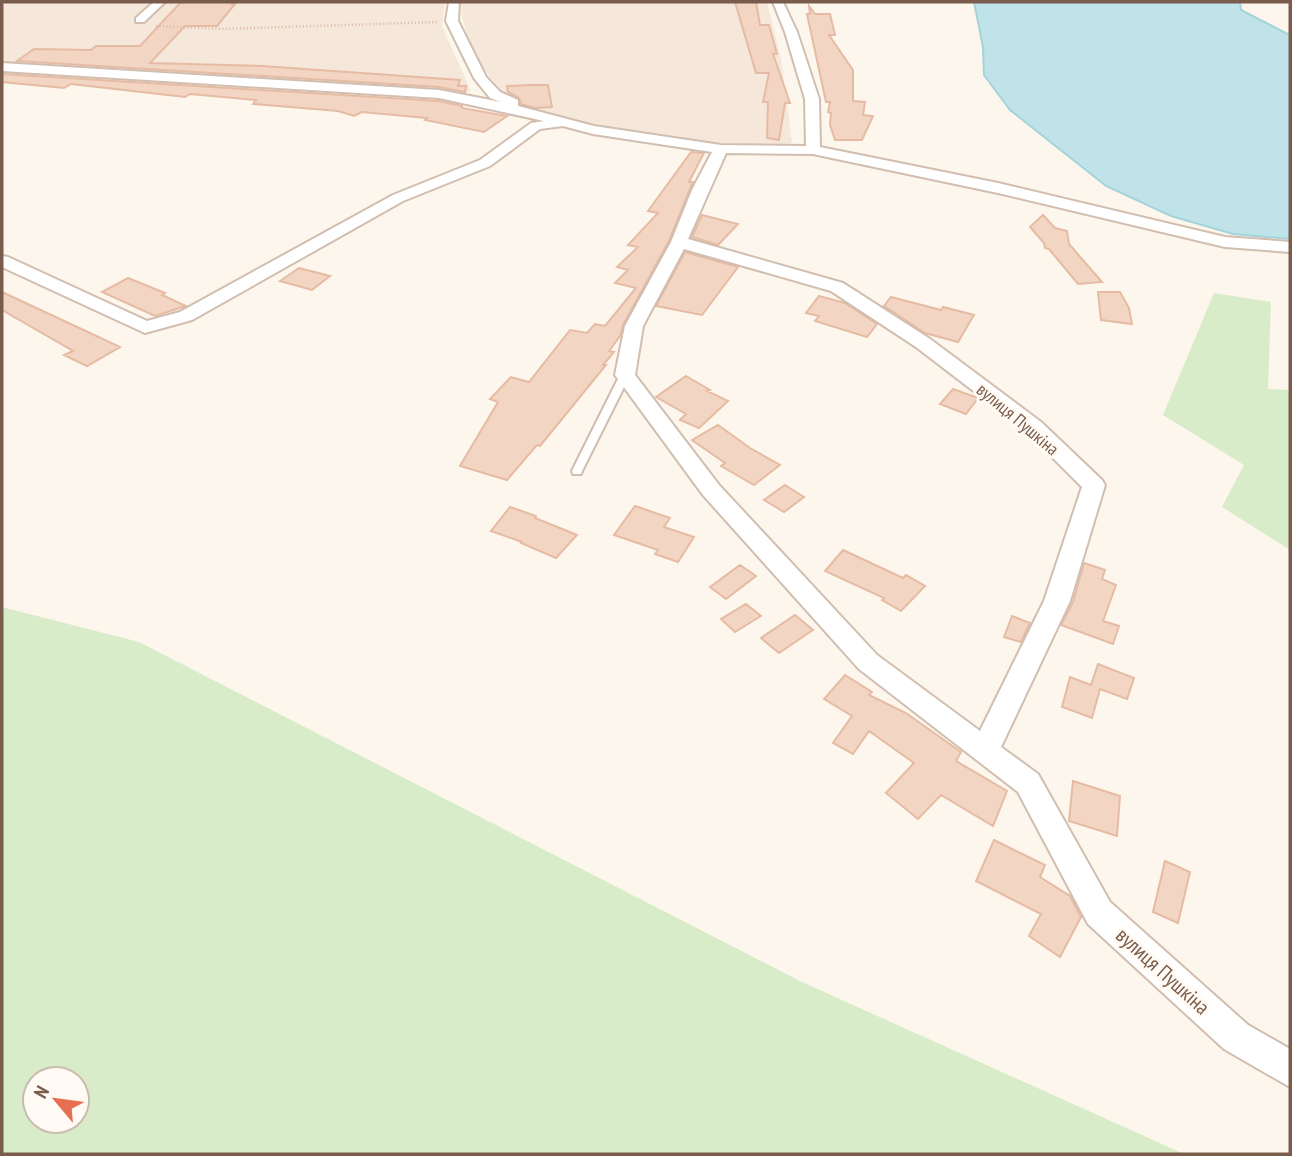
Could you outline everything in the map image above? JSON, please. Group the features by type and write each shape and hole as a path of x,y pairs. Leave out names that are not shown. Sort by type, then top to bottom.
{"street":[{"path":"140,20 160,2"},
{"path":"454,2 452,21 480,78 495,96 533,113"},
{"path":"778,2 791,32 812,100 813,150"},
{"path":"2,67 439,94 533,113 593,130 721,149 813,150 998,188 1225,242 1290,247"},
{"path":"2,261 145,327 186,316 398,198 485,163 536,126 565,122"},
{"path":"625,375 634,326 679,242 700,190 721,149"},
{"name":"вулиця Пушкіна","path":"679,242 837,287 923,343 1034,427 1094,485 1057,601 985,751"},
{"name":"вулиця Пушкіна","path":"625,375 711,490 868,662 1028,783 1099,913 1236,1037 1290,1069"}],"lane":[{"path":"577,471 625,375"}],"path":[{"path":"140,20 152,26 222,29 452,21"}],"shaded area":[{"path":"7,2 445,2 442,26 471,91 458,94 2,63 2,6"},
{"path":"461,2 767,2 781,59 792,142 786,146 723,146 603,128 543,112 501,93 474,55 462,18"}],"green space":[{"path":"1214,293 1271,302 1268,389 1290,390 1290,550 1222,507 1244,465 1163,415"},
{"path":"2,607 139,642 802,982 1184,1154 2,1154"}],"water":[{"path":"974,2 1240,2 1241,10 1290,35 1290,239 1233,234 1171,216 1106,186 1010,110 984,75 983,47"}],"building":[{"path":"181,2 235,4 217,26 185,26 150,63 262,66 460,80 458,86 466,86 465,92 439,87 17,61 34,49 91,50 96,46 140,46"},
{"path":"735,2 756,2 760,25 769,25 777,54 773,54 790,103 785,103 779,140 767,138 768,102 763,102 769,73 756,73"},
{"path":"809,6 815,14 830,14 835,35 829,35 853,70 853,101 865,102 863,115 873,116 862,140 835,140 830,125 831,113 828,112 830,102 826,102 807,14 810,14"},
{"path":"2,74 439,101 507,116 484,132 425,120 427,118 362,112 354,116 338,111 253,104 256,100 190,94 185,97 71,84 64,88 2,82"},
{"path":"548,85 552,107 534,108 521,104 519,98 508,92 507,86"},
{"path":"691,152 704,153 689,182 693,182 669,241 623,325 620,336 609,351 614,352 603,365 606,365 540,446 537,445 507,480 460,466 498,402 490,399 511,377 529,382 570,330 587,333 595,324 605,326 636,288 615,283 628,270 617,267 638,247 628,245 658,213 648,211"},
{"path":"702,215 738,224 718,245 692,237"},
{"path":"1043,215 1055,228 1067,231 1069,244 1102,282 1078,284 1049,249 1045,248 1030,227"},
{"path":"685,252 738,267 702,315 656,306"},
{"path":"299,268 330,276 312,290 280,281"},
{"path":"128,278 165,293 162,295 186,306 155,316 102,292"},
{"path":"2,292 120,347 87,366 64,355 73,351 2,310"},
{"path":"1098,292 1120,292 1129,308 1132,324 1101,320"},
{"path":"819,296 845,303 877,324 867,337 815,321 819,316 806,313"},
{"path":"891,297 941,310 943,307 974,315 958,342 925,333 884,306"},
{"path":"686,376 710,390 707,391 728,401 699,428 680,420 686,414 656,397"},
{"path":"953,389 978,398 966,414 940,404"},
{"path":"718,425 780,465 754,485 721,466 725,463 692,440"},
{"path":"785,485 804,497 784,512 764,500"},
{"path":"635,506 670,518 664,527 694,537 678,562 655,554 658,550 614,535"},
{"path":"510,507 577,535 556,558 491,531"},
{"path":"843,550 903,578 906,575 925,586 901,611 882,600 884,598 825,571"},
{"path":"1084,563 1105,570 1102,579 1116,585 1103,621 1119,626 1113,644 1061,625 1073,602"},
{"path":"740,565 756,576 726,599 710,587"},
{"path":"746,604 761,616 735,632 721,619"},
{"path":"795,615 813,630 779,653 761,638"},
{"path":"1012,616 1030,623 1021,642 1004,637"},
{"path":"1098,664 1134,678 1127,699 1100,689 1092,718 1062,707 1070,677 1091,685"},
{"path":"845,675 872,692 869,695 906,713 961,752 956,761 1007,791 993,826 941,795 918,819 886,793 914,763 869,731 853,754 833,743 852,716 824,699"},
{"path":"1073,781 1120,796 1117,836 1069,821"},
{"path":"994,840 1045,865 1040,877 1070,896 1081,917 1060,957 1029,936 1041,914 976,881"},
{"path":"1165,861 1190,872 1178,923 1153,912"}]}
